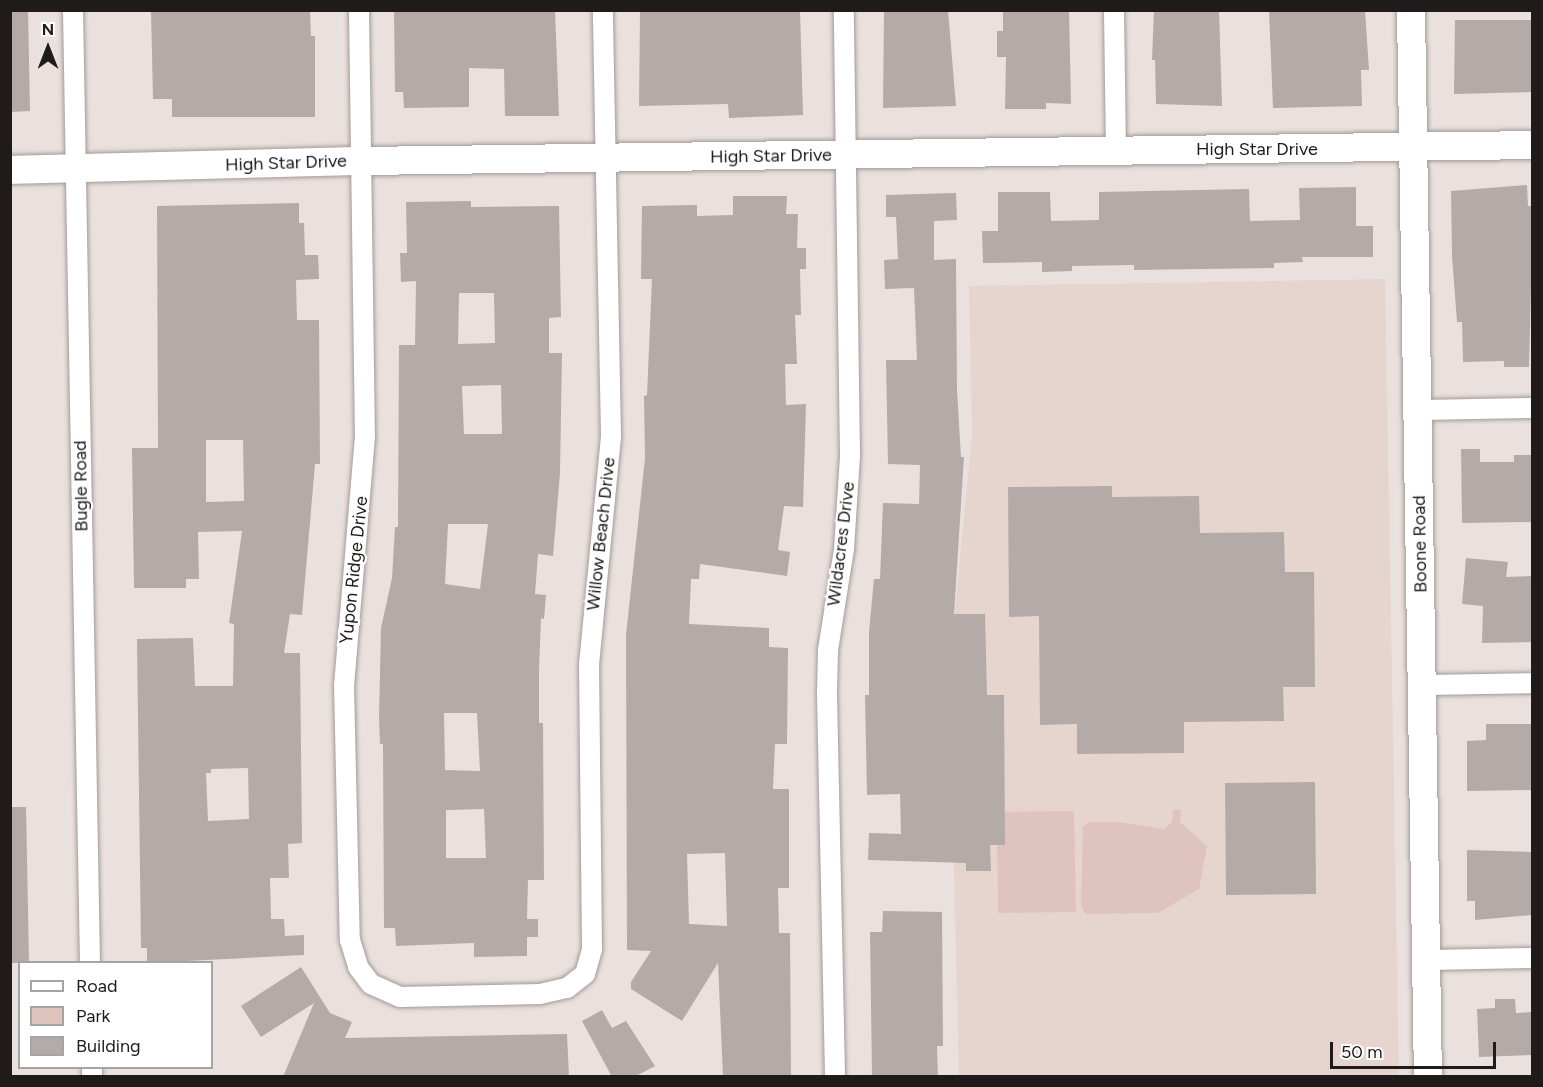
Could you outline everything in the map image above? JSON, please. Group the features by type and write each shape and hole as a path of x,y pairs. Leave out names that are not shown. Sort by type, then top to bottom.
{"street":[{"name":"Bugle Road","path":"73,10 90,961"},
{"name":"Yupon Ridge Drive","path":"360,10 363,488 344,685 350,940 358,967 371,984 400,997 508,994"},
{"name":"Willow Beach Drive","path":"508,994 567,988 585,974 592,949 589,665 611,436 603,10"},
{"name":"Wildacres Drive","path":"835,1077 827,692 828,650 844,549 850,456 844,10"},
{"path":"1114,10 1116,150"},
{"name":"Boone Road","path":"1411,10 1428,1077"},
{"name":"High Star Drive","path":"10,170 362,161 1533,145"},
{"path":"1418,410 1533,408"},
{"path":"1422,685 1533,683"},
{"path":"1426,960 1533,958"}],"shaded area":[{"path":"1385,279 1399,1076 959,1076 949,671 972,435 969,286"}],"green space":[{"path":"1173,810 1181,810 1180,822 1207,846 1199,889 1158,913 1086,914 1081,906 1083,827 1089,822 1118,822 1164,829 1172,822"},
{"path":"1074,811 1076,912 998,913 997,812"}],"building":[{"path":"10,10 28,10 30,111 10,112"},
{"path":"151,10 310,10 311,36 315,36 315,117 172,117 172,99 153,99"},
{"path":"394,10 555,10 559,116 505,116 504,69 469,68 469,107 404,108 403,92 395,92"},
{"path":"640,10 800,10 803,115 729,118 728,104 639,106"},
{"path":"884,10 948,10 956,106 883,108"},
{"path":"1003,10 1069,10 1071,104 1046,103 1046,109 1005,109 1006,57 997,57 997,31 1003,31"},
{"path":"1154,10 1219,10 1222,106 1156,104 1155,60 1152,60"},
{"path":"1269,10 1365,10 1369,70 1361,70 1362,106 1273,108"},
{"path":"1455,20 1533,20 1533,92 1454,94"},
{"path":"1527,185 1528,206 1533,206 1529,367 1504,367 1504,361 1463,362 1462,322 1457,322 1452,256 1451,191"},
{"path":"1356,187 1356,226 1373,226 1373,257 1302,257 1303,262 1274,263 1274,268 1134,270 1134,265 1072,266 1072,271 1042,272 1042,262 983,263 982,231 998,231 998,192 1050,192 1051,221 1099,220 1099,192 1249,189 1250,221 1300,220 1299,188"},
{"path":"956,193 957,220 934,221 934,260 956,259 957,390 961,457 964,457 954,614 985,614 987,695 1004,695 1005,845 990,845 991,871 966,871 966,863 868,860 869,833 901,834 900,794 867,795 865,695 869,695 869,632 874,579 880,579 883,503 919,504 920,465 888,464 886,360 917,360 914,288 885,289 884,260 898,259 896,217 886,217 886,195"},
{"path":"733,196 787,196 786,214 798,214 797,248 806,248 806,269 800,269 801,315 795,315 797,364 785,364 786,405 806,404 803,507 784,506 778,550 790,552 787,576 700,564 699,579 691,579 689,624 769,628 769,647 788,648 787,744 775,744 773,789 789,789 789,888 778,888 779,933 790,933 791,1077 723,1077 718,963 682,1021 631,989 631,982 651,951 627,950 626,635 645,458 644,396 647,395 652,279 641,279 642,206 697,205 697,216 733,215","holes":["725,853 727,926 689,924 687,854"]},
{"path":"471,201 471,207 559,206 561,317 549,318 549,353 562,353 560,473 553,556 538,554 535,594 546,595 544,619 541,618 539,670 539,723 543,723 544,880 528,880 527,919 538,919 538,937 527,937 527,956 474,957 474,943 396,946 395,928 384,928 383,744 380,744 379,718 381,628 392,578 395,527 398,527 399,345 415,345 416,281 401,282 400,253 407,253 406,202","holes":["459,293 494,293 495,343 458,344","501,385 502,434 464,434 462,386","448,524 488,524 480,589 445,584","444,713 477,713 480,771 445,770","484,809 486,858 446,858 446,810"]},
{"path":"299,203 299,223 304,223 305,255 318,255 319,279 296,280 297,320 319,320 320,464 315,464 302,615 290,614 284,653 300,653 302,843 288,844 289,878 270,878 271,919 284,919 285,936 304,935 304,955 147,961 147,948 141,948 137,639 193,638 195,686 233,686 234,624 229,623 242,531 198,532 199,579 186,579 186,588 134,588 132,448 158,448 157,206","holes":["206,440 243,440 244,501 206,502","248,768 249,819 208,821 206,773 211,773 211,769"]},
{"path":"1461,449 1480,449 1480,462 1514,462 1514,455 1533,455 1533,522 1462,523"},
{"path":"1112,486 1112,497 1199,496 1200,533 1284,532 1285,572 1314,572 1315,687 1283,687 1284,721 1184,722 1184,753 1077,754 1077,724 1040,725 1039,616 1009,617 1008,487"},
{"path":"1466,558 1508,562 1506,577 1533,576 1533,642 1482,643 1483,606 1462,604"},
{"path":"1486,724 1533,724 1533,790 1467,791 1467,741 1486,740"},
{"path":"1315,782 1316,894 1226,895 1225,783"},
{"path":"10,807 26,807 29,961 10,963"},
{"path":"1467,850 1533,852 1533,915 1475,920 1475,901 1467,901"},
{"path":"883,911 942,912 943,1046 937,1046 938,1077 872,1076 870,932 882,932"},
{"path":"301,967 330,1013 352,1022 345,1038 567,1034 569,1077 283,1077 314,1003 261,1037 241,1006"},
{"path":"1495,999 1515,999 1516,1013 1533,1012 1533,1055 1479,1057 1477,1009 1495,1008"},
{"path":"602,1010 612,1028 626,1021 655,1066 634,1077 612,1077 582,1021"}]}
